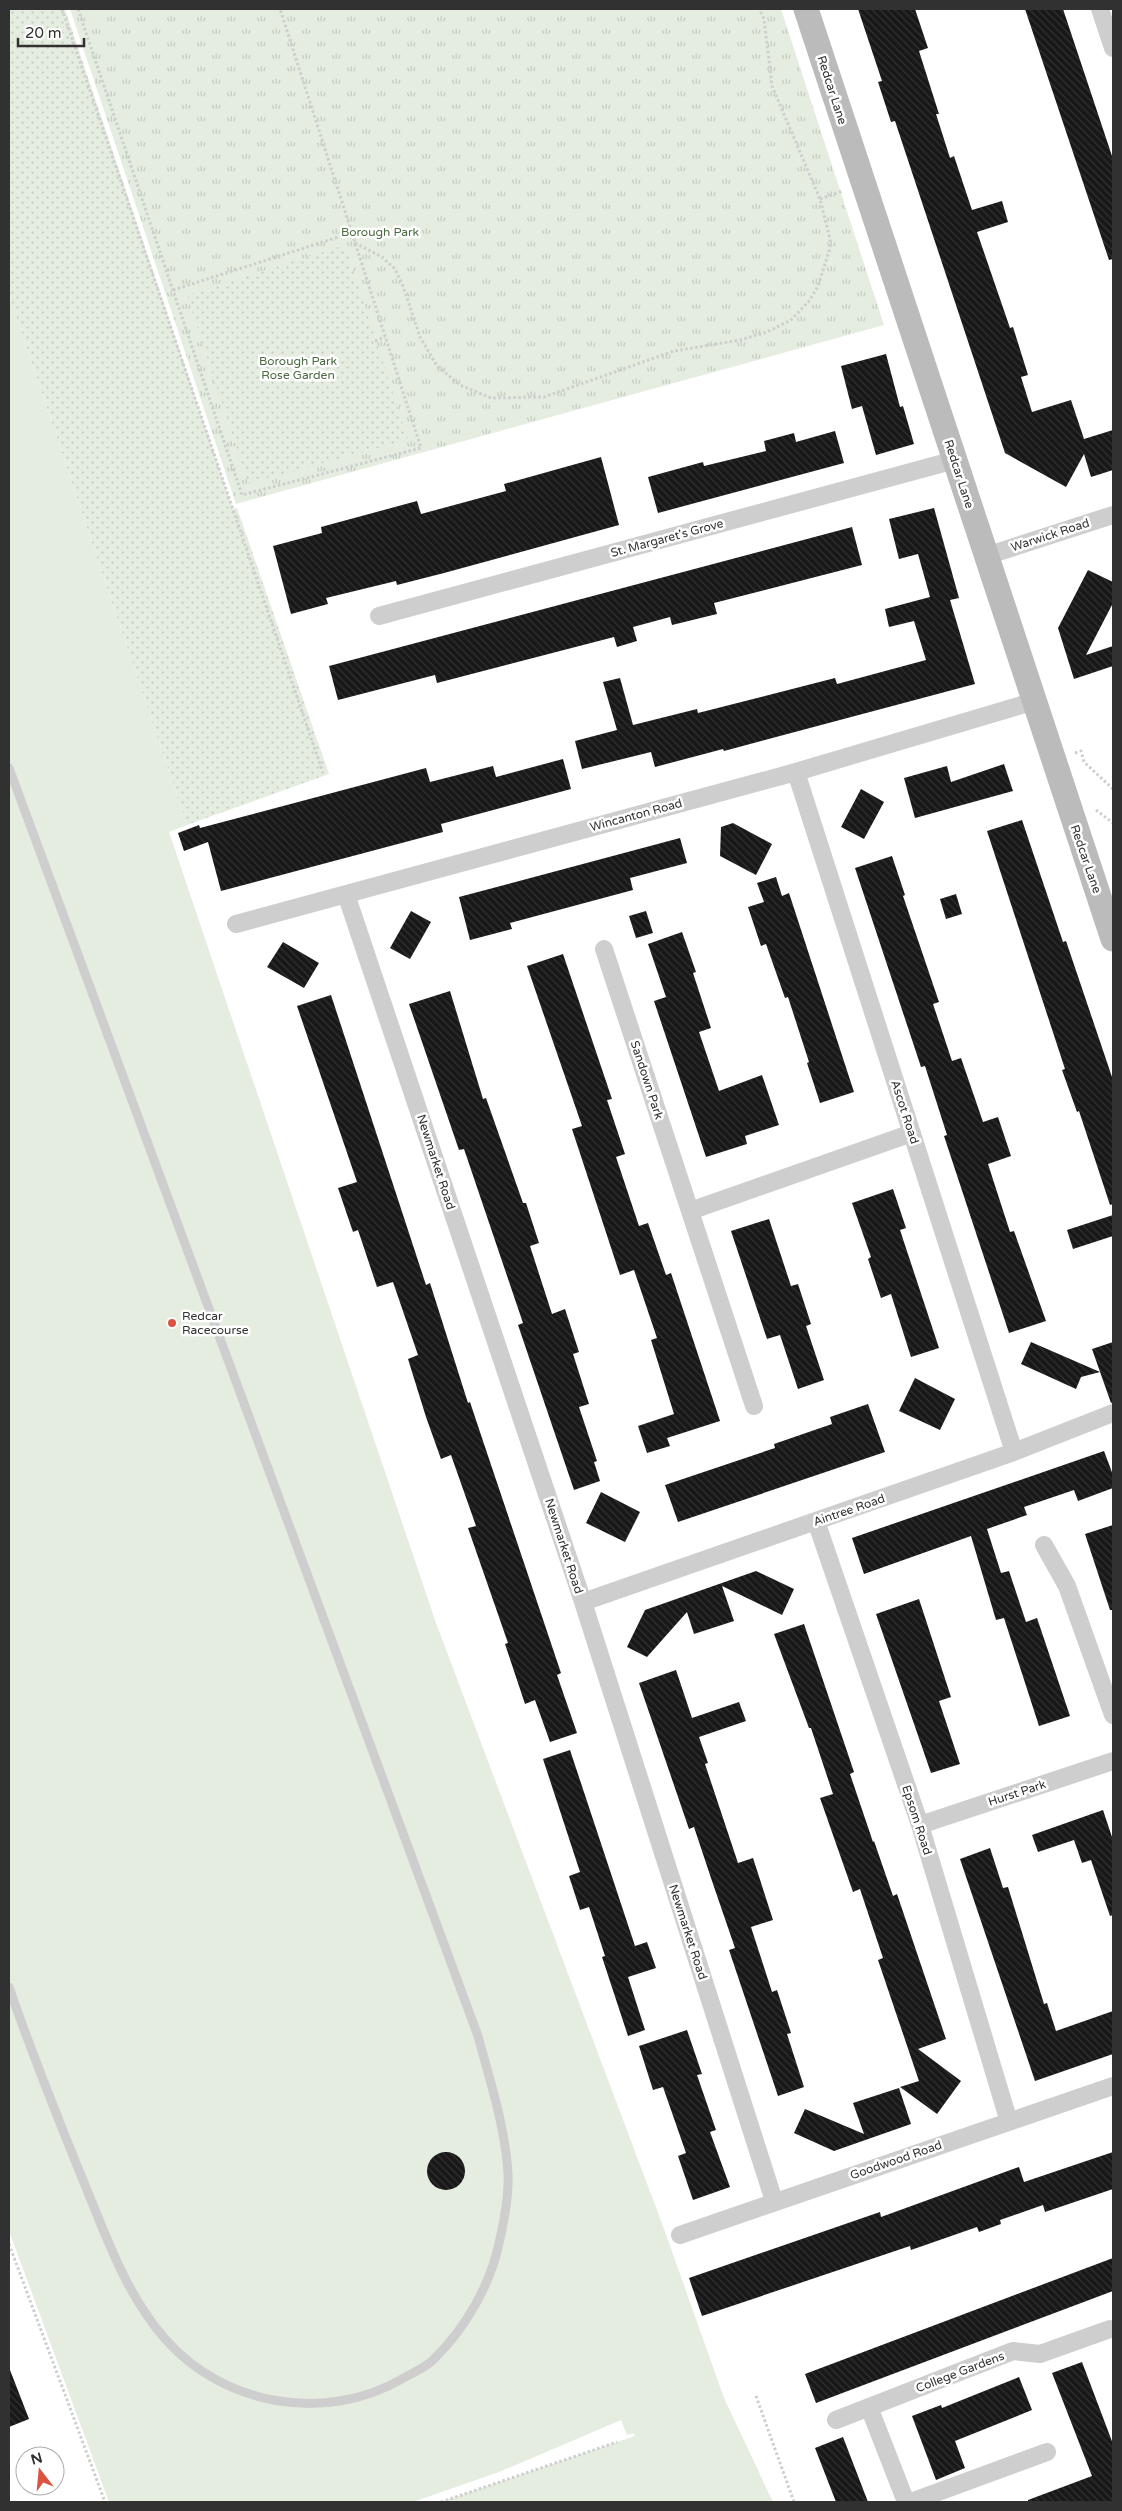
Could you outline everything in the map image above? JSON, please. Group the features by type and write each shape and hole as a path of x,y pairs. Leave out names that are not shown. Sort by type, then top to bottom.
{"main road":[{"name":"Redcar Lane","path":"806,9 1113,939"}],"street":[{"path":"1100,9 1113,48"},
{"name":"St. Margaret's Grove","path":"379,616 955,460"},
{"name":"Warwick Road","path":"986,556 1113,515"},
{"name":"Wincanton Road","path":"236,924 796,772 1035,701"},
{"name":"Ascot Road","path":"796,772 1014,1452"},
{"name":"Newmarket Road","path":"346,894 583,1602 774,2201"},
{"name":"Sandown Park","path":"604,949 754,1406"},
{"path":"690,1211 912,1133"},
{"name":"Aintree Road","path":"583,1602 1014,1452 1113,1413"},
{"name":"Epsom Road","path":"816,1521 920,1825 1009,2122"},
{"path":"1044,1546 1067,1586 1113,1715"},
{"name":"Hurst Park","path":"920,1825 1113,1761"},
{"name":"Goodwood Road","path":"680,2235 774,2201 1113,2086"},
{"name":"College Gardens","path":"836,2420 1013,2351 1040,2354 1112,2332"},
{"path":"869,2407 906,2502"},
{"path":"911,2502 1047,2452"}],"lane":[{"path":"9,768 478,2036 499,2115 508,2175 500,2241 480,2296 461,2330 431,2362 393,2384 362,2397 318,2405 264,2398 236,2390 198,2369 167,2341 142,2310 123,2275 36,2065 9,1987"}],"path":[{"path":"62,9 322,770"},
{"path":"78,9 242,495 421,448 280,9"},
{"path":"355,244 382,257 395,269 404,286 420,337 437,366 460,385 491,398 544,397 674,351 740,340 767,332 791,320 810,300 818,286 830,248 830,240 820,199 772,86 764,19 759,9"},
{"path":"173,290 351,233"},
{"path":"374,341 385,337"},
{"path":"1053,760 1081,751 1084,762 1113,789"},
{"path":"9,2244 105,2502"},
{"path":"756,2396 794,2502"},
{"path":"441,2502 617,2442"}],"green space":[{"path":"9,9 65,9 233,509 237,508 329,774 187,825 9,295"},
{"name":"Borough Park","path":"70,9 781,9 884,325 236,504"},
{"name":"Borough Park Rose Garden","path":"345,245 408,440 248,483 187,295"},
{"name":"Redcar Racecourse","path":"9,295 187,825 169,832 436,1623 663,2226 724,2398 773,2502 441,2502 635,2436 633,2433 627,2435 621,2420 499,2472 413,2502 109,2502 9,2231"}],"building":[{"path":"858,9 915,9 928,48 919,51 939,114 936,114 950,158 954,156 972,210 1002,201 1008,222 977,232 1010,328 1013,327 1028,375 1021,377 1032,412 1071,400 1084,439 1113,430 1113,470 1091,477 1084,454 1066,487 1005,453 895,121 891,122 878,82 882,81"},
{"path":"1025,9 1063,9 1113,159 1113,259 1109,260"},
{"path":"886,354 900,407 903,406 914,444 876,455 862,406 852,409 841,366"},
{"path":"835,431 844,463 658,513 648,477 703,462 704,466 766,451 764,441 794,433 796,442"},
{"path":"601,457 619,525 397,585 396,581 326,598 328,604 291,614 273,546 322,533 321,527 417,501 421,514 506,491 504,484"},
{"path":"934,508 959,598 950,600 975,684 724,751 723,749 655,767 651,752 582,769 575,741 617,730 603,682 620,678 633,725 697,709 698,713 835,678 837,684 926,660 914,621 889,627 885,609 930,597 918,554 899,559 889,519"},
{"path":"852,527 862,565 714,603 717,614 672,625 670,617 633,627 637,641 617,647 614,637 437,683 435,675 338,700 329,666"},
{"path":"1088,570 1113,582 1113,603 1086,655 1113,646 1113,666 1074,679 1058,628"},
{"path":"563,759 571,789 441,824 443,832 221,891 208,842 184,851 178,833 199,825 200,828 426,768 430,782 493,766 496,777"},
{"path":"1004,764 1013,791 915,818 904,778 947,766 951,782"},
{"path":"861,789 884,802 864,839 841,827"},
{"path":"1022,820 1063,942 1066,941 1113,1080 1113,1204 1110,1205 1079,1111 1077,1112 1062,1070 1065,1069 987,831"},
{"path":"733,823 772,844 756,875 720,856 721,827"},
{"path":"680,838 687,863 630,878 633,890 510,923 512,929 470,940 459,897"},
{"path":"892,856 905,895 903,896 939,1002 933,1004 952,1061 961,1058 983,1122 998,1117 1011,1156 988,1164 1010,1232 1014,1231 1046,1321 1009,1333 944,1136 947,1135 925,1066 921,1067 855,868"},
{"path":"776,877 782,896 789,893 854,1092 820,1103 788,997 785,998 766,944 761,946 748,907 764,902 757,883"},
{"path":"956,894 962,914 946,919 940,899"},
{"path":"411,911 431,922 410,959 390,948"},
{"path":"646,911 653,933 636,938 629,916"},
{"path":"682,932 696,972 693,973 711,1028 699,1032 719,1091 762,1075 779,1125 745,1136 747,1144 706,1157 654,1001 666,997 648,944"},
{"path":"283,942 319,963 304,988 267,967"},
{"path":"563,954 612,1099 607,1100 625,1154 616,1157 639,1226 648,1223 666,1275 671,1273 720,1421 667,1438 670,1446 647,1453 638,1426 674,1414 651,1340 657,1338 634,1270 620,1275 572,1129 582,1126 527,966"},
{"path":"450,991 483,1099 486,1098 523,1203 526,1203 539,1243 530,1246 552,1314 565,1309 579,1352 573,1354 589,1404 579,1407 597,1461 594,1462 600,1481 574,1490 518,1325 523,1323 464,1149 459,1150 409,1004"},
{"path":"331,995 426,1285 430,1283 468,1403 470,1402 561,1673 557,1675 577,1733 550,1742 535,1700 525,1704 505,1644 508,1643 468,1528 476,1526 451,1455 441,1459 426,1417 408,1359 418,1355 393,1282 377,1287 358,1230 353,1232 338,1188 357,1182 297,1006"},
{"path":"893,1189 906,1228 900,1230 939,1348 911,1357 891,1294 881,1298 868,1259 871,1257 852,1203"},
{"path":"1113,1215 1113,1236 1073,1249 1067,1230"},
{"path":"769,1219 791,1286 798,1284 811,1324 806,1326 824,1380 798,1389 780,1335 767,1339 731,1231"},
{"path":"1031,1342 1100,1372 1081,1377 1076,1389 1021,1364"},
{"path":"1113,1342 1113,1402 1111,1403 1092,1349"},
{"path":"915,1378 955,1399 940,1430 899,1411"},
{"path":"868,1404 885,1452 678,1522 665,1485 775,1448 774,1444 832,1424 830,1417"},
{"path":"1104,1451 1113,1475 1113,1488 1078,1501 1074,1490 1024,1507 1027,1515 987,1529 1001,1573 1009,1571 1026,1622 1037,1618 1070,1716 1039,1726 1004,1618 996,1620 971,1536 864,1574 852,1538"},
{"path":"601,1492 640,1512 625,1542 586,1523"},
{"path":"1113,1525 1113,1610 1110,1610 1085,1534"},
{"path":"756,1571 794,1589 782,1615 722,1586 734,1621 694,1634 687,1612 647,1657 627,1647 645,1610"},
{"path":"919,1599 951,1697 939,1701 960,1764 931,1773 876,1614"},
{"path":"804,1624 854,1772 850,1774 873,1842 893,1896 897,1894 946,2039 918,2049 961,2081 937,2114 900,2087 919,2081 878,1960 883,1958 860,1889 853,1892 820,1798 833,1794 811,1728 809,1728 774,1634"},
{"path":"676,1670 692,1718 739,1702 746,1721 699,1737 708,1763 705,1764 738,1863 753,1858 773,1920 751,1927 772,1992 777,1990 791,2033 787,2034 804,2087 778,2096 729,1950 735,1948 694,1827 689,1829 639,1683"},
{"path":"570,1750 635,1946 647,1942 656,1968 628,1977 645,2030 628,2036 602,1957 605,1956 589,1907 580,1910 569,1876 580,1872 543,1759"},
{"path":"1103,1810 1113,1840 1113,1915 1110,1916 1091,1860 1082,1863 1074,1840 1038,1852 1032,1835"},
{"path":"990,1848 1003,1888 1008,1887 1044,2004 1047,2003 1056,2031 1113,2011 1113,2054 1035,2081 960,1859"},
{"path":"687,2030 702,2074 697,2075 716,2130 710,2132 730,2187 693,2200 678,2156 686,2153 663,2087 653,2090 639,2046"},
{"path":"899,2088 911,2124 834,2151 794,2133 805,2109 864,2134 853,2103"},
{"path":"446,2152 459,2158 465,2171 459,2184 446,2190 433,2184 427,2171 433,2158"},
{"path":"1113,2152 1113,2189 1045,2212 1043,2205 1000,2220 1001,2224 979,2232 977,2227 911,2250 910,2246 702,2316 689,2278 880,2212 881,2217 1019,2167 1024,2182"},
{"path":"1113,2258 1113,2291 816,2403 805,2374"},
{"path":"1082,2362 1113,2444 1113,2502 1028,2502 1028,2500 1092,2476 1052,2373"},
{"path":"9,2371 29,2419 9,2427"},
{"path":"1019,2377 1032,2410 955,2441 965,2468 936,2480 912,2416 941,2405 942,2408"},
{"path":"843,2437 868,2502 836,2502 815,2448"}],"place":[{"name":"Redcar Racecourse","path":"172,1323"}]}
